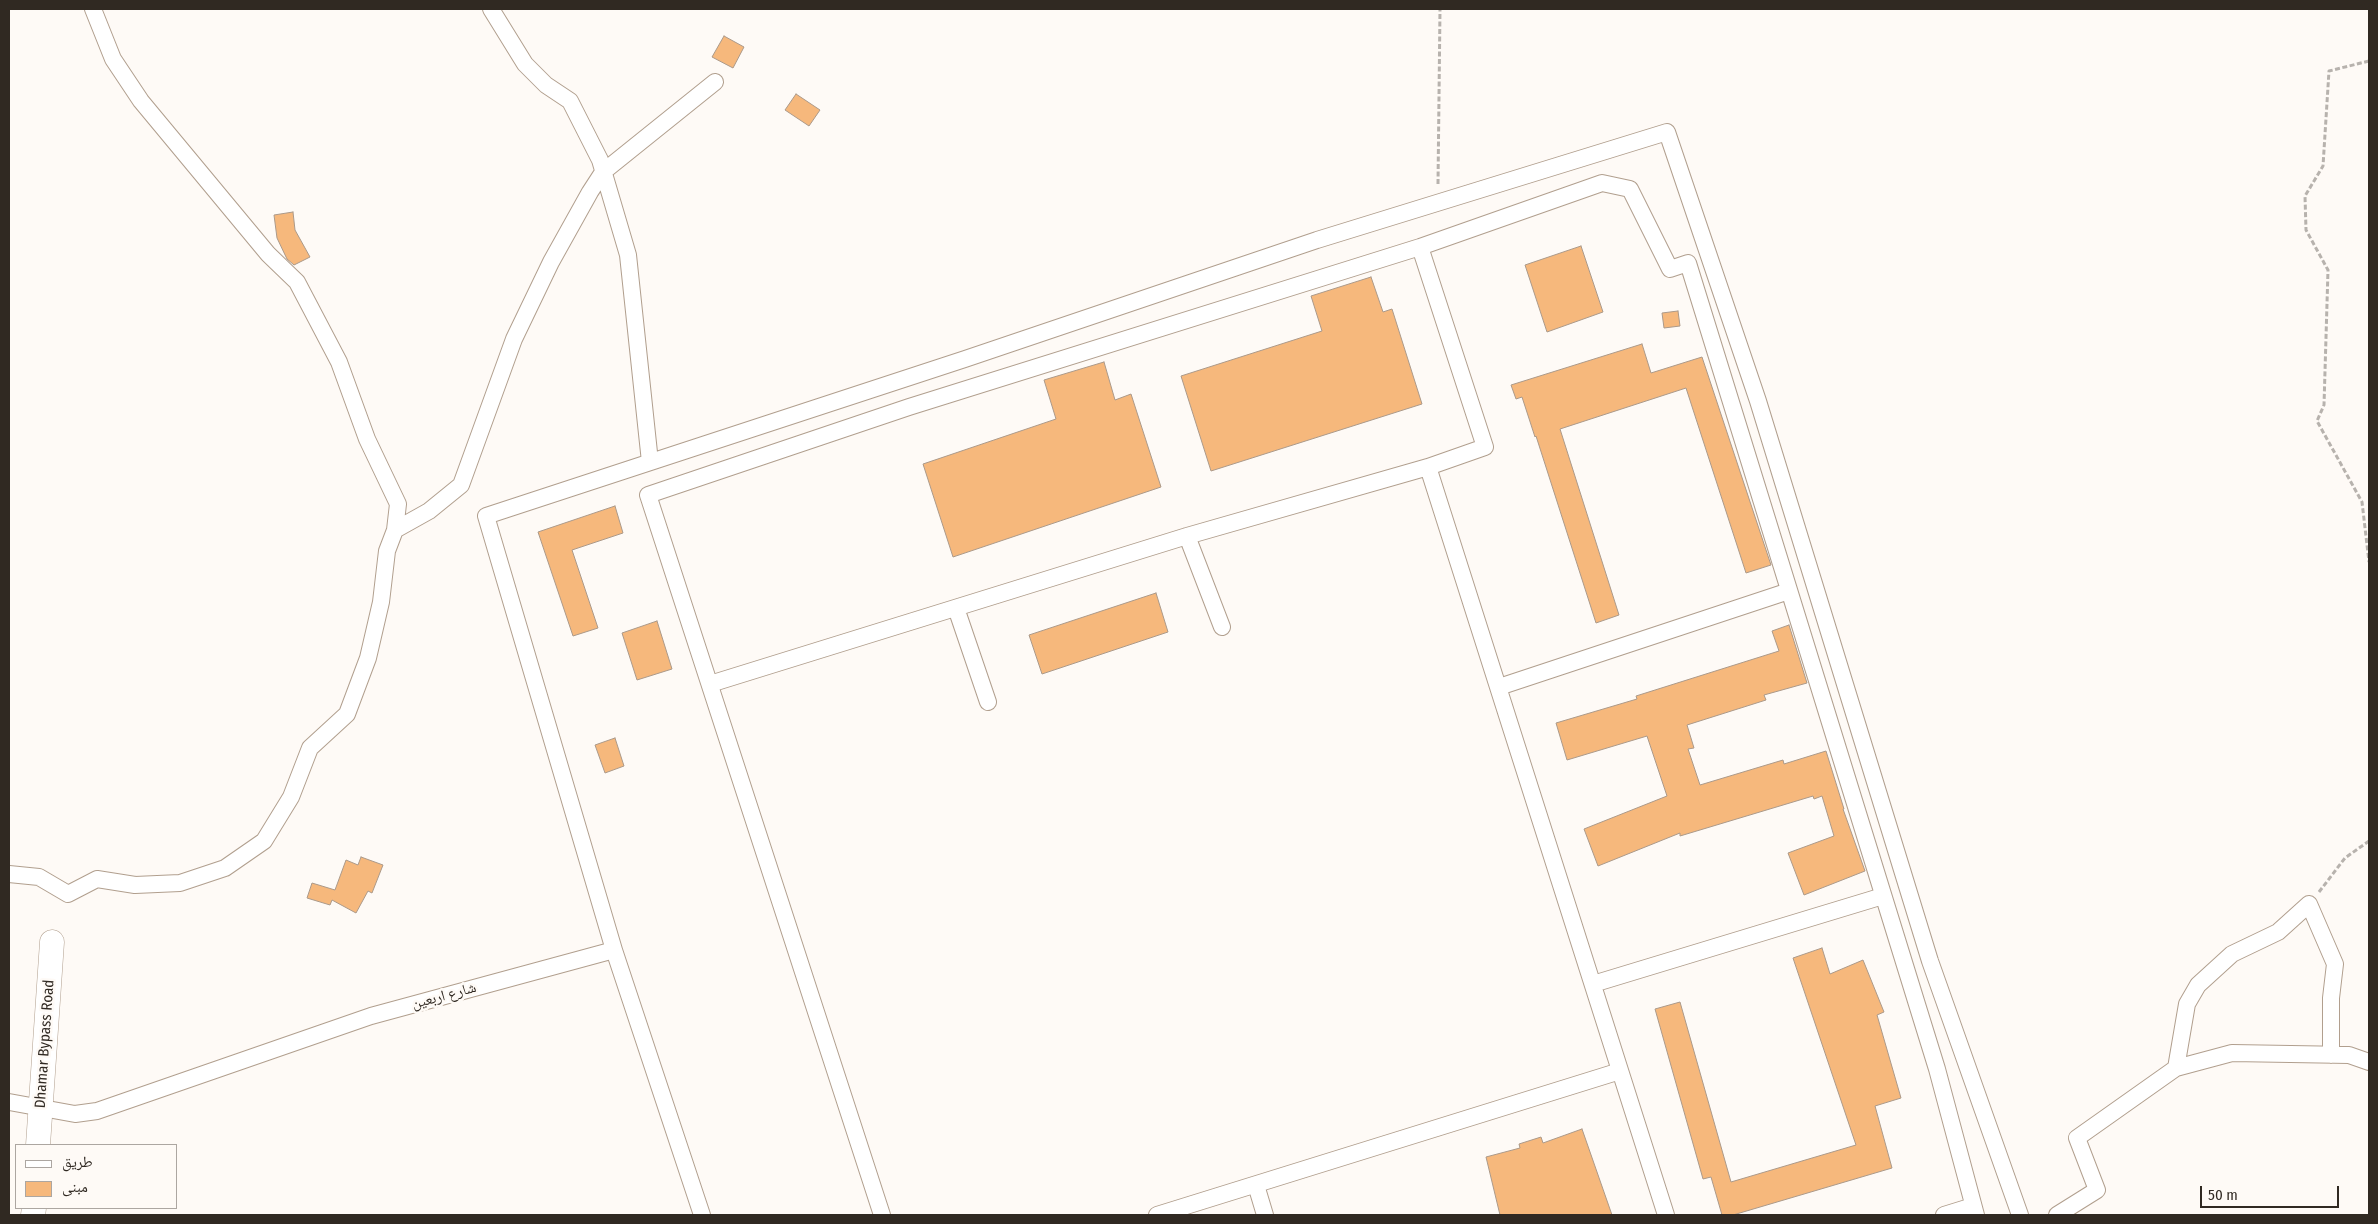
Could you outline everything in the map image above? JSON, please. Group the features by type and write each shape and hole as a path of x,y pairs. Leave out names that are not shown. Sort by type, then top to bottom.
{"main road":[{"name":"Dhamar Bypass Road","path":"38,1144 52,942"}],"street":[{"path":"9,874 39,877 68,894 97,879 135,885 180,883 225,868 264,841 290,797 310,748 347,714 368,658 381,602 387,551 395,530 398,504 368,439 339,362 297,282 268,254 141,101 113,59 93,9"},
{"path":"490,9 525,64 546,85 570,102 600,160 628,255 650,462"},
{"path":"395,530 429,511 461,485 514,339 551,262 603,172 715,82"},
{"path":"702,1215 614,950 486,516 965,359 1317,240 1667,132 1758,400 1930,961 2020,1215"},
{"path":"882,1215 648,495 909,407 1420,247 1602,183 1630,189 1670,269 1688,263 1937,1069 1974,1211 1944,1215"},
{"path":"710,684 1187,536 1428,467 1485,447 1420,247"},
{"path":"1428,467 1666,1215"},
{"path":"1187,536 1222,627"},
{"path":"1499,687 1789,591"},
{"path":"956,608 988,702"},
{"path":"1593,984 1883,896"},
{"path":"2176,1068 2187,1004 2198,984 2232,954 2278,932 2309,904 2335,964 2331,998 2331,1055"},
{"name":"شارع اربعين","path":"9,1102 75,1114 97,1111 371,1016 614,950"},
{"path":"2057,1215 2097,1190 2077,1138 2176,1068 2232,1053 2348,1055 2369,1062"},
{"path":"1157,1215 1620,1071"},
{"path":"1256,1185 1265,1215"}],"path":[{"path":"1438,203 1440,9"},
{"path":"2369,61 2329,70 2323,166 2306,196 2306,230 2328,270 2324,405 2317,421 2362,502 2369,562"},
{"path":"2309,904 2345,858 2369,841"}],"building":[{"path":"724,36 744,47 733,68 712,57"},
{"path":"796,94 820,110 809,126 785,110"},
{"path":"293,212 295,230 310,257 294,265 287,259 277,238 274,215"},
{"path":"1581,246 1603,312 1547,332 1525,265"},
{"path":"1371,277 1383,312 1392,309 1422,404 1211,471 1181,376 1322,331 1311,296"},
{"path":"1678,311 1680,326 1664,328 1662,313"},
{"path":"1642,344 1651,373 1702,357 1771,565 1746,573 1686,388 1560,429 1619,615 1596,623 1536,436 1522,397 1516,399 1511,385"},
{"path":"1104,362 1115,400 1131,394 1161,487 953,557 923,464 1056,419 1044,380"},
{"path":"615,506 623,533 572,550 598,628 573,636 538,532"},
{"path":"1156,593 1168,632 1042,674 1029,635"},
{"path":"657,621 672,669 637,680 622,633"},
{"path":"1789,625 1807,683 1764,695 1766,700 1687,725 1694,748 1688,749 1700,785 1783,760 1784,764 1826,751 1843,809 1865,871 1804,895 1788,853 1834,836 1822,796 1814,799 1813,796 1680,836 1680,833 1598,866 1584,829 1667,796 1647,736 1567,760 1556,723 1637,699 1636,696 1779,651 1772,631"},
{"path":"615,738 624,766 605,773 595,745"},
{"path":"361,857 383,865 372,893 368,891 356,913 332,900 330,905 307,898 312,883 335,890 346,860 358,865"},
{"path":"1822,948 1830,974 1863,960 1884,1012 1877,1015 1901,1098 1875,1106 1892,1168 1733,1215 1722,1215 1711,1177 1703,1179 1655,1009 1680,1002 1731,1182 1856,1145 1793,958"},
{"path":"1582,1129 1612,1215 1500,1215 1486,1157 1520,1148 1519,1144 1541,1137 1543,1143"}]}
